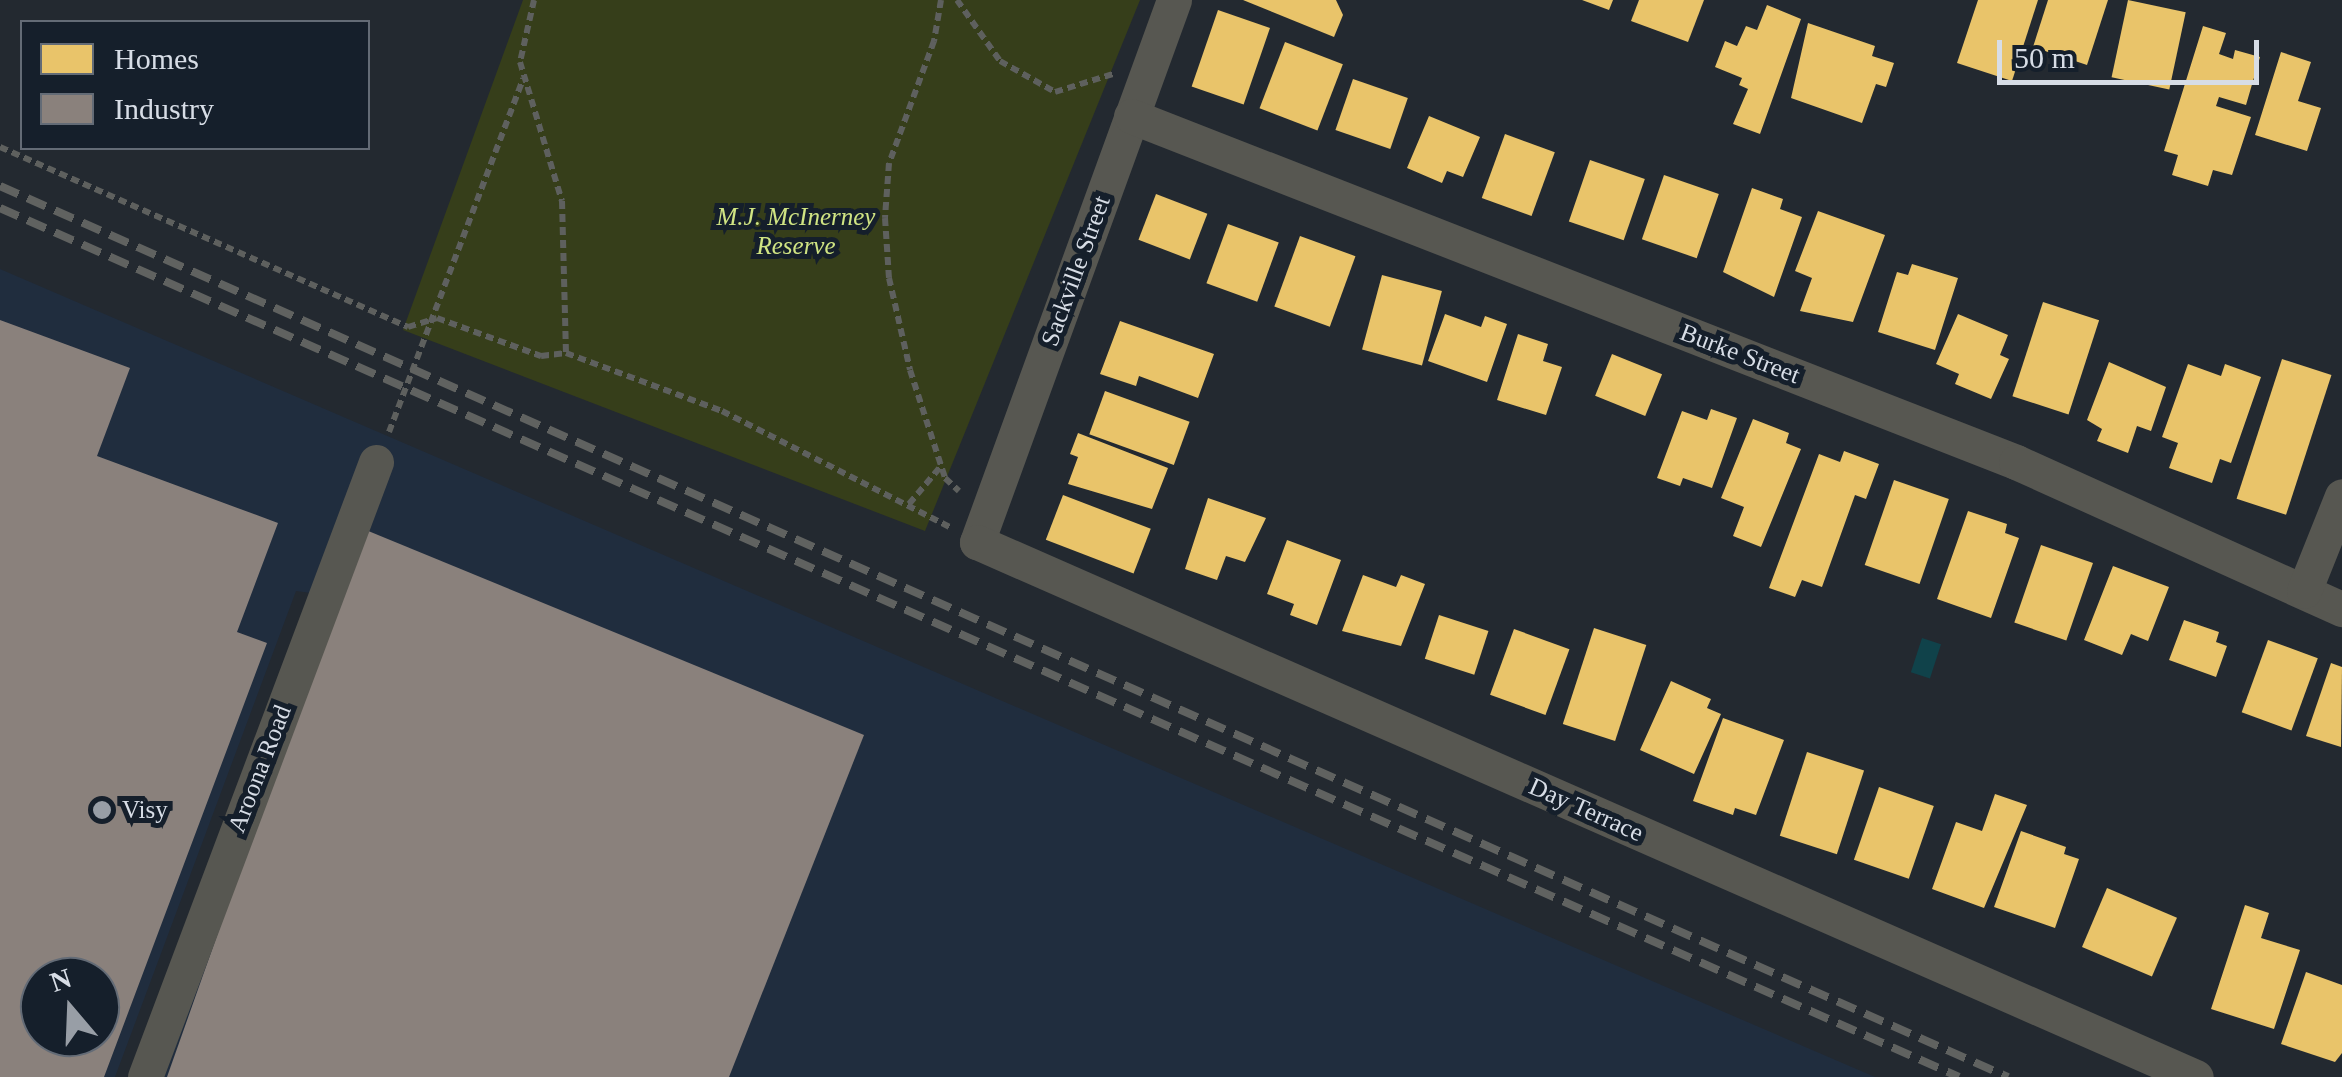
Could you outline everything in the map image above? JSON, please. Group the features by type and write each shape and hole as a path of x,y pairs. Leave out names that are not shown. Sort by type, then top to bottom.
{"street":[{"name":"Sackville Street","path":"982,529 1174,0"},
{"name":"Burke Street","path":"1131,116 2016,462 2342,608"},
{"name":"Aroona Road","path":"145,1077 376,462"},
{"path":"2304,591 2342,496"},
{"name":"Day Terrace","path":"982,529 2196,1077"}],"path":[{"path":"534,0 520,62 562,201 566,354"},
{"path":"942,0 934,41 890,163 885,218 889,278 910,370 946,478 982,529"},
{"path":"957,0 1000,61 1055,92 1115,74 1145,80"},
{"path":"376,462 437,318 524,78"},
{"path":"0,148 408,326 437,318 541,356 566,354 722,412 909,504 982,529"},
{"path":"909,504 942,466"}],"shaded area":[{"path":"0,269 1875,1077 164,1077 342,597 296,591 115,1077 0,1077"},
{"path":"1922,638 1941,644 1930,678 1911,672"}],"green space":[{"name":"M.J. McInerney Reserve","path":"523,0 1140,0 925,531 403,330"}],"building: Homes":[{"path":"1243,0 1336,0 1343,15 1334,37"},
{"path":"1582,0 1613,0 1609,10"},
{"path":"1639,0 1704,0 1688,42 1631,21"},
{"path":"1978,0 2038,0 2012,81 1957,63"},
{"path":"2048,0 2108,0 2087,65 2033,47"},
{"path":"2128,0 2186,12 2169,90 2112,77"},
{"path":"1767,5 1801,19 1760,134 1733,124 1748,89 1739,85 1742,78 1715,67 1725,41 1737,46 1746,26 1757,30"},
{"path":"1218,10 1270,28 1244,104 1192,87"},
{"path":"1808,23 1875,46 1872,56 1894,63 1886,87 1876,84 1862,123 1791,98"},
{"path":"2203,26 2226,33 2219,54 2233,59 2235,50 2260,57 2246,105 2219,97 2216,106 2251,117 2232,175 2213,170 2208,186 2172,175 2178,155 2164,151"},
{"path":"1285,42 1343,64 1317,131 1260,108"},
{"path":"2281,52 2311,62 2298,101 2321,108 2307,151 2255,135"},
{"path":"1353,79 1408,98 1390,149 1335,130"},
{"path":"1429,116 1480,137 1463,177 1447,171 1442,183 1407,168"},
{"path":"1505,134 1555,152 1532,216 1482,198"},
{"path":"1590,160 1645,179 1624,240 1569,221"},
{"path":"1664,175 1719,194 1697,258 1642,239"},
{"path":"1752,188 1783,199 1780,209 1802,217 1774,297 1723,272"},
{"path":"1156,194 1207,214 1190,259 1138,240"},
{"path":"1818,211 1885,235 1853,322 1800,311 1812,278 1795,271"},
{"path":"1228,224 1279,242 1257,302 1206,283"},
{"path":"1300,236 1355,256 1330,327 1274,306"},
{"path":"1912,264 1958,278 1935,350 1878,332 1897,272 1908,275"},
{"path":"1382,275 1442,291 1422,365 1362,349"},
{"path":"2043,302 2099,320 2069,414 2012,396"},
{"path":"1445,314 1481,327 1485,316 1507,324 1487,382 1428,361"},
{"path":"1958,314 2008,335 2000,355 2009,359 1991,399 1955,384 1959,374 1936,364"},
{"path":"1120,321 1214,354 1198,398 1139,376 1136,386 1100,374"},
{"path":"1518,334 1548,344 1543,361 1562,367 1546,415 1497,400"},
{"path":"1612,354 1662,374 1645,416 1595,396"},
{"path":"2282,359 2331,375 2286,515 2237,499"},
{"path":"2109,362 2166,387 2151,431 2137,426 2128,453 2097,441 2102,429 2087,420"},
{"path":"2188,364 2221,376 2225,364 2261,377 2231,463 2220,459 2212,483 2169,468 2178,443 2162,437"},
{"path":"1105,391 1190,422 1174,465 1089,434"},
{"path":"1711,409 1737,418 1712,488 1683,478 1680,486 1657,478 1682,411 1707,420"},
{"path":"1753,419 1789,433 1786,443 1801,449 1761,547 1733,536 1744,507 1721,498"},
{"path":"1078,433 1168,468 1152,509 1068,484 1078,457 1070,454"},
{"path":"1844,451 1879,464 1866,499 1855,495 1822,587 1802,580 1795,597 1769,588 1819,454 1840,462"},
{"path":"1894,480 1949,499 1920,584 1865,565"},
{"path":"1063,495 1151,529 1134,573 1046,540"},
{"path":"1208,498 1266,518 1245,562 1226,556 1217,580 1185,569"},
{"path":"1968,511 2007,524 2005,533 2019,538 1991,618 1937,599"},
{"path":"1287,540 1341,560 1317,625 1290,615 1294,604 1267,594"},
{"path":"2041,545 2093,563 2066,640 2014,623"},
{"path":"2113,566 2169,587 2148,641 2131,634 2122,655 2084,640"},
{"path":"1363,575 1396,587 1401,575 1425,584 1401,646 1342,631"},
{"path":"1439,615 1488,631 1474,675 1425,659"},
{"path":"2184,620 2219,632 2216,642 2227,646 2216,677 2169,660"},
{"path":"1594,628 1646,645 1615,741 1563,724"},
{"path":"1514,629 1569,649 1546,715 1490,695"},
{"path":"2268,640 2318,658 2291,730 2242,712"},
{"path":"2331,663 2342,667 2341,747 2306,736"},
{"path":"1671,681 1711,699 1707,708 1721,714 1694,774 1640,750"},
{"path":"1723,718 1784,740 1756,815 1735,808 1733,815 1693,801"},
{"path":"1807,752 1864,771 1837,854 1780,836"},
{"path":"1879,787 1934,806 1909,879 1854,860"},
{"path":"1995,794 2027,805 1984,908 1932,889 1956,822 1982,831"},
{"path":"2021,831 2066,847 2064,854 2079,859 2055,928 1994,907"},
{"path":"2107,888 2177,918 2152,977 2082,947"},
{"path":"2245,905 2269,913 2261,938 2300,950 2274,1029 2211,1009"},
{"path":"2306,972 2342,985 2342,1053 2335,1062 2281,1044"}],"building: Industry":[{"name":"Visy","path":"0,320 130,368 97,456 278,523 237,632 267,643 120,1034 120,957 20,957 20,1057 112,1057 104,1077 0,1077"},
{"path":"361,528 864,735 729,1077 167,1077"}],"railway":[{"path":"0,186 2008,1077"},
{"path":"0,208 1959,1077"}],"place":[{"name":"Visy","path":"102,810"}]}
